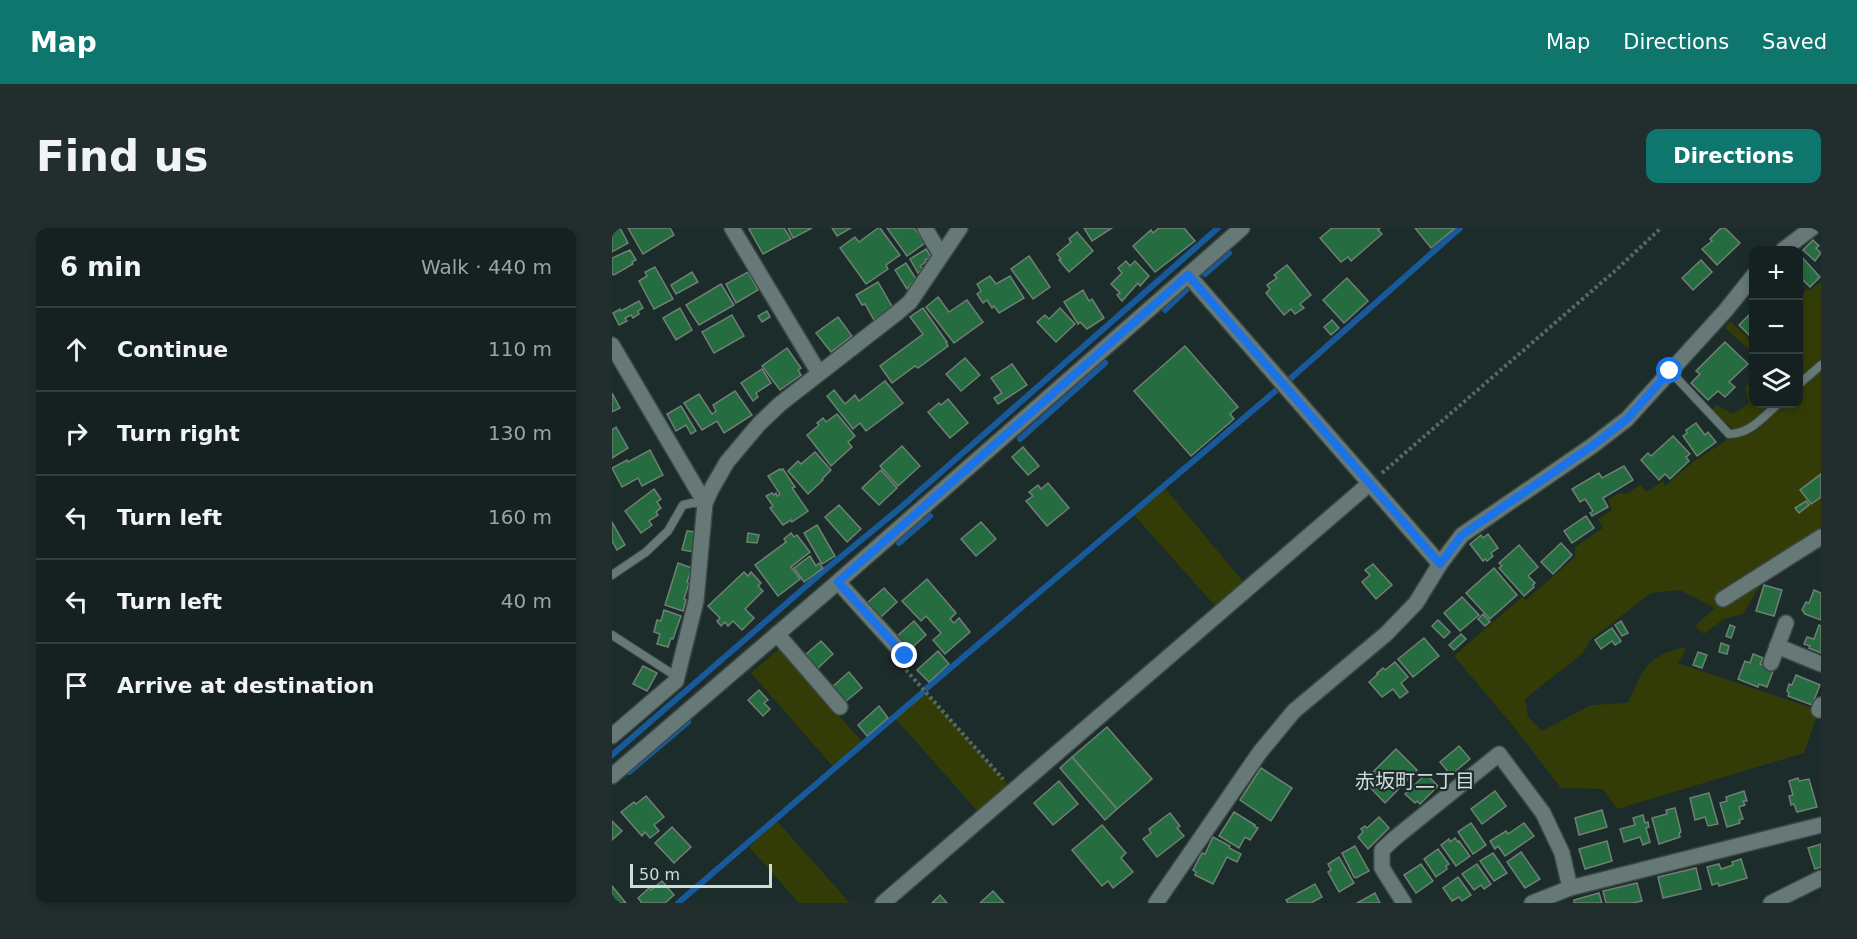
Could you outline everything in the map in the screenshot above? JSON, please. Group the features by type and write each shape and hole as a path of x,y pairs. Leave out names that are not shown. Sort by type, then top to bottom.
{"street":[{"path":"732,228 819,373"},
{"path":"925,228 941,255"},
{"path":"612,736 676,681 696,601 705,503 740,445 780,404 910,302 960,228"},
{"path":"612,776 838,582 1242,228"},
{"path":"1788,246 1812,228"},
{"path":"1188,275 1440,564"},
{"path":"1156,903 1260,752 1294,711 1386,634 1416,603 1440,564 1462,535 1592,446 1627,419 1726,310 1749,281"},
{"path":"612,345 705,503"},
{"path":"883,903 1370,484"},
{"path":"1723,599 1821,537"},
{"path":"838,582 903,660"},
{"path":"1771,663 1786,623"},
{"path":"777,634 840,707"},
{"path":"1777,646 1821,664"},
{"path":"1404,903 1382,868 1382,850 1499,754 1543,813 1562,854 1570,888"},
{"path":"1532,903 1570,888 1821,825"},
{"path":"1771,903 1821,878"}],"lane":[{"path":"1803,381 1821,365"},
{"path":"1670,371 1729,434 1739,434 1752,427 1773,408"},
{"path":"612,575 646,552 668,531 683,505 705,503"},
{"path":"612,635 671,673 679,673"}],"path":[{"path":"1370,484 1616,270 1660,228"},
{"path":"903,660 1014,790"}],"green space":[{"path":"1821,282 1821,531 1764,579 1743,614 1724,619 1704,634 1695,626 1715,608 1680,590 1651,593 1590,640 1583,653 1525,699 1528,717 1542,731 1591,705 1628,703 1648,665 1663,654 1687,647 1678,663 1815,709 1817,715 1804,753 1617,809 1603,789 1561,788 1514,727 1454,656 1522,597 1526,600 1575,557 1575,547 1603,528 1598,519 1612,510 1608,500 1619,493 1626,494 1640,485 1647,492 1663,481 1665,486 1694,461 1724,442 1733,429 1712,410 1716,405 1733,414 1749,403 1749,408 1803,408 1803,296 1806,289 1810,290"},
{"path":"1730,321 1749,338 1749,349 1725,328"},
{"path":"1749,383 1749,403 1745,388"},
{"path":"1164,487 1247,586 1219,610 1133,514"},
{"path":"780,648 864,744 836,770 751,673"},
{"path":"924,690 1010,786 980,814 894,717"},
{"path":"777,821 850,903 799,903 749,847"}],"building":[{"path":"612,228 620,228 628,243 612,252"},
{"path":"628,228 670,228 674,235 643,254"},
{"path":"784,228 791,239 763,254 749,229"},
{"path":"788,228 812,228 793,238"},
{"path":"832,228 851,228 837,236"},
{"path":"878,228 900,255 886,265 888,269 866,284 840,248 855,237 859,242"},
{"path":"887,228 914,228 925,243 907,256"},
{"path":"1084,228 1112,228 1092,241"},
{"path":"1159,228 1184,228 1195,241 1155,272 1133,246 1151,230 1153,233"},
{"path":"1332,228 1380,228 1378,230 1382,234 1351,261 1348,257 1341,262 1320,238"},
{"path":"1415,228 1455,228 1431,248"},
{"path":"1721,228 1725,228 1740,243 1717,265 1702,249 1712,241 1710,239"},
{"path":"1077,232 1093,251 1069,272 1057,254 1071,242 1069,239"},
{"path":"1813,240 1819,246 1816,248 1821,253 1815,261 1803,250"},
{"path":"926,249 931,257 920,266 923,269 918,273 910,259"},
{"path":"630,250 636,260 632,262 633,264 612,274 612,258"},
{"path":"1029,256 1050,287 1033,299 1011,269"},
{"path":"1803,258 1820,277 1810,287 1803,280"},
{"path":"1701,260 1712,272 1693,290 1682,278"},
{"path":"1126,261 1130,266 1135,261 1149,276 1140,286 1138,283 1122,301 1117,295 1120,293 1111,284 1122,273 1118,268"},
{"path":"906,263 916,279 907,289 895,270"},
{"path":"1287,265 1311,295 1300,304 1304,308 1295,314 1291,309 1284,315 1266,293 1270,289 1267,285 1277,278 1274,275"},
{"path":"655,267 673,299 654,309 639,281 647,276 645,272"},
{"path":"692,272 698,282 676,294 671,285"},
{"path":"748,272 758,290 736,303 726,284"},
{"path":"990,276 996,284 1010,276 1024,298 999,313 987,300 983,303 977,294 981,291 977,284"},
{"path":"1347,278 1368,301 1344,323 1323,300"},
{"path":"878,282 893,308 874,320 865,304 862,305 856,295"},
{"path":"721,284 734,305 699,325 686,305"},
{"path":"1083,290 1089,301 1092,299 1104,318 1087,329 1080,322 1078,324 1064,302"},
{"path":"938,297 949,312 967,300 983,322 954,343 926,307"},
{"path":"639,301 643,308 638,311 639,314 633,318 631,315 625,318 627,321 619,325 613,313"},
{"path":"680,308 692,330 676,340 663,318"},
{"path":"923,308 948,346 918,368 915,366 892,383 880,366 923,334 910,317"},
{"path":"1060,308 1075,324 1056,342 1037,322 1045,315 1049,319"},
{"path":"767,311 770,317 762,322 758,316"},
{"path":"732,315 744,336 714,353 702,332"},
{"path":"1749,315 1749,335 1739,325"},
{"path":"838,317 852,336 831,352 816,333"},
{"path":"1332,320 1339,328 1331,335 1324,327"},
{"path":"1725,342 1748,364 1729,382 1735,387 1725,397 1718,391 1708,400 1691,383 1700,374 1696,371"},
{"path":"1185,346 1238,407 1230,414 1234,419 1191,456 1134,391"},
{"path":"787,348 801,368 798,370 801,375 780,390 762,366"},
{"path":"965,358 980,375 961,391 946,374"},
{"path":"1012,364 1027,385 998,404 994,398 1002,393 991,378"},
{"path":"762,369 771,383 756,393 758,397 753,401 741,383"},
{"path":"885,381 903,403 866,431 860,423 853,429 827,396 834,390 845,404 855,395 859,401"},
{"path":"735,391 752,415 724,433 717,421 702,430 684,403 699,394 712,414 716,411 713,405"},
{"path":"612,393 620,408 612,412"},
{"path":"948,399 968,423 950,438 928,412"},
{"path":"681,406 696,431 691,434 686,425 676,431 667,414"},
{"path":"837,414 855,436 848,442 852,447 831,466 807,435 819,425 817,423 823,418 826,422"},
{"path":"1696,423 1705,435 1708,432 1716,442 1697,456 1683,436 1687,433 1686,430"},
{"path":"616,427 628,448 612,458 612,430"},
{"path":"1673,436 1690,454 1686,457 1689,461 1670,479 1665,474 1659,480 1641,460 1648,453 1651,456"},
{"path":"902,446 920,466 898,486 880,466"},
{"path":"1023,447 1039,466 1028,475 1012,457"},
{"path":"650,450 663,475 642,486 638,478 622,487 612,468"},
{"path":"815,452 831,470 808,494 788,471 798,461 801,464"},
{"path":"1624,466 1633,480 1603,498 1608,507 1592,516 1590,513 1593,511 1585,499 1580,502 1572,489 1599,473 1602,478"},
{"path":"783,469 795,487 792,488 808,511 783,525 770,508 773,506 766,496 772,493 774,495 776,493 777,496 780,494 768,476"},
{"path":"881,470 897,488 879,505 862,488"},
{"path":"1821,474 1821,497 1811,504 1800,490"},
{"path":"1048,483 1069,508 1047,526 1026,501 1033,496 1029,492 1038,485 1041,489"},
{"path":"654,489 661,499 657,502 661,508 656,512 658,515 649,521 652,525 641,533 625,511"},
{"path":"1806,501 1809,505 1799,513 1795,508"},
{"path":"839,505 861,529 847,542 825,517"},
{"path":"1586,516 1594,528 1572,543 1564,531"},
{"path":"612,522 625,545 617,550 612,541"},
{"path":"981,522 996,539 976,556 961,539"},
{"path":"817,525 835,556 822,564 804,533"},
{"path":"687,531 696,532 694,552 682,550"},
{"path":"748,533 759,535 757,543 747,542"},
{"path":"791,533 794,537 797,535 810,552 791,567 800,579 778,596 755,565 786,542 784,539"},
{"path":"1488,534 1498,548 1491,553 1493,556 1483,561 1470,544 1481,535 1483,538"},
{"path":"1561,543 1572,555 1553,574 1541,562"},
{"path":"1519,545 1538,567 1528,576 1535,583 1534,587 1524,596 1499,568 1502,566 1499,563"},
{"path":"810,556 816,566 819,563 823,568 804,582 794,568"},
{"path":"678,563 692,568 687,582 689,583 683,611 665,605"},
{"path":"1373,564 1392,585 1376,599 1362,582 1370,575 1365,570"},
{"path":"1494,568 1517,595 1490,619 1466,593"},
{"path":"744,572 748,576 751,572 761,583 758,586 763,591 745,609 754,618 742,630 733,621 728,626 725,622 721,626 717,621 720,618 708,606"},
{"path":"927,579 956,613 950,619 954,623 959,618 970,632 945,654 933,640 941,633 926,616 921,621 902,601"},
{"path":"1764,585 1782,590 1774,616 1756,611"},
{"path":"884,588 897,602 880,618 867,603"},
{"path":"1814,590 1821,593 1821,620 1805,614 1802,610 1806,602 1809,603"},
{"path":"1462,597 1479,615 1460,631 1444,613"},
{"path":"664,610 681,616 668,647 657,644 660,634 654,632 657,620 661,621"},
{"path":"1483,614 1490,622 1485,626 1478,619"},
{"path":"1438,620 1450,632 1444,638 1432,626"},
{"path":"914,621 926,635 908,651 896,637"},
{"path":"1621,621 1628,633 1622,636 1615,625"},
{"path":"1730,625 1735,627 1731,638 1726,636"},
{"path":"1819,625 1821,626 1821,653 1804,644 1807,637 1814,639"},
{"path":"1612,628 1621,641 1615,645 1612,641 1601,649 1595,640"},
{"path":"1461,634 1466,639 1454,650 1449,645"},
{"path":"1424,638 1439,656 1413,677 1398,659"},
{"path":"821,641 833,654 817,669 805,655"},
{"path":"1721,643 1729,646 1727,654 1719,652"},
{"path":"938,651 949,664 929,682 917,670"},
{"path":"1698,652 1707,655 1702,668 1693,665"},
{"path":"1753,654 1763,658 1760,664 1774,669 1767,687 1759,684 1758,687 1738,679 1745,661 1750,663"},
{"path":"1395,662 1408,677 1401,683 1408,692 1400,698 1393,689 1382,697 1369,682 1383,668 1385,670"},
{"path":"643,666 657,673 647,691 633,684"},
{"path":"849,672 862,688 845,702 832,687"},
{"path":"1796,675 1820,685 1812,705 1788,696 1789,684 1792,685"},
{"path":"759,690 768,700 764,703 770,709 763,716 748,700"},
{"path":"879,706 888,718 867,736 858,725"},
{"path":"1107,727 1152,779 1117,809 1072,757"},
{"path":"1459,746 1470,759 1451,775 1440,762"},
{"path":"1396,749 1417,770 1385,803 1364,781"},
{"path":"1072,757 1117,809 1105,820 1060,768"},
{"path":"1261,768 1292,788 1271,821 1240,800"},
{"path":"1426,774 1438,786 1420,804 1417,801 1415,803 1405,794"},
{"path":"1798,778 1799,781 1809,779 1817,807 1797,812 1794,804 1791,805 1789,796 1793,795 1789,781"},
{"path":"1059,781 1078,804 1053,825 1034,803"},
{"path":"1495,791 1506,806 1482,824 1471,809"},
{"path":"1744,791 1747,801 1743,801 1745,805 1739,807 1743,819 1739,820 1740,823 1727,827 1720,803 1727,801 1726,797"},
{"path":"1709,793 1718,824 1708,826 1705,817 1695,820 1690,798"},
{"path":"646,796 664,817 654,825 659,831 650,838 645,832 642,836 621,812"},
{"path":"1675,808 1681,832 1680,837 1659,844 1652,818 1667,814 1666,810"},
{"path":"1602,810 1607,827 1579,835 1575,818"},
{"path":"1234,812 1258,828 1250,840 1245,837 1239,848 1219,836"},
{"path":"1170,813 1180,826 1177,828 1184,836 1157,857 1143,839 1151,833 1149,829"},
{"path":"1643,815 1645,823 1648,822 1649,827 1646,828 1650,842 1643,845 1640,837 1624,842 1620,829 1635,825 1633,818"},
{"path":"1379,817 1389,828 1368,849 1358,837 1363,832 1361,829 1365,826 1367,828"},
{"path":"612,821 622,831 612,840"},
{"path":"1471,823 1486,845 1473,854 1458,832"},
{"path":"1524,823 1534,836 1505,856 1498,846 1495,849 1490,841 1506,831 1508,834"},
{"path":"1102,825 1126,853 1121,858 1133,872 1113,888 1108,881 1102,886 1072,850"},
{"path":"672,827 691,847 674,863 655,843"},
{"path":"1213,837 1241,854 1237,862 1227,857 1213,884 1195,875 1196,872 1193,870 1202,853 1205,854"},
{"path":"1455,838 1470,856 1456,866 1441,845"},
{"path":"1607,841 1612,861 1585,869 1579,849"},
{"path":"1821,844 1821,867 1815,869 1808,848"},
{"path":"1355,846 1369,871 1356,878 1342,853"},
{"path":"1438,849 1449,864 1446,866 1447,869 1436,877 1424,859"},
{"path":"1521,852 1540,879 1525,888 1507,862"},
{"path":"1493,853 1507,873 1494,881 1480,861"},
{"path":"1339,857 1354,883 1339,892 1328,872 1331,870 1328,864"},
{"path":"1741,859 1747,878 1719,886 1718,883 1712,885 1707,867 1719,864 1721,869"},
{"path":"1421,864 1433,881 1416,893 1404,875"},
{"path":"1477,864 1491,884 1484,889 1481,885 1474,890 1462,874"},
{"path":"1696,868 1701,889 1663,898 1658,877"},
{"path":"1458,877 1471,895 1462,901 1459,897 1452,901 1443,888"},
{"path":"662,881 674,895 665,903 642,903 638,898 649,888 651,890"},
{"path":"1637,883 1642,901 1606,903 1603,891"},
{"path":"1315,884 1322,897 1311,903 1288,903 1286,900"},
{"path":"612,886 626,903 612,903"},
{"path":"993,891 1004,903 980,903"},
{"path":"1375,893 1380,903 1357,903"},
{"path":"1599,893 1602,903 1574,903 1574,900"},
{"path":"940,895 947,903 932,903"}],"waterway":[{"path":"612,755 826,569 899,509 1218,228"},
{"path":"1290,379 1460,228"},
{"path":"1205,274 1229,253"},
{"path":"1165,310 1187,289"},
{"path":"1020,439 1105,363"},
{"path":"927,688 1279,388"},
{"path":"899,543 930,516"},
{"path":"678,903 922,693"},
{"path":"629,772 688,722"}],"district":[{"name":"赤坂町二丁目","path":"1415,781"}],"route":[{"path":"905,656 838,582 1188,275 1440,564 1462,535 1592,446 1627,419 1670,371"}]}
